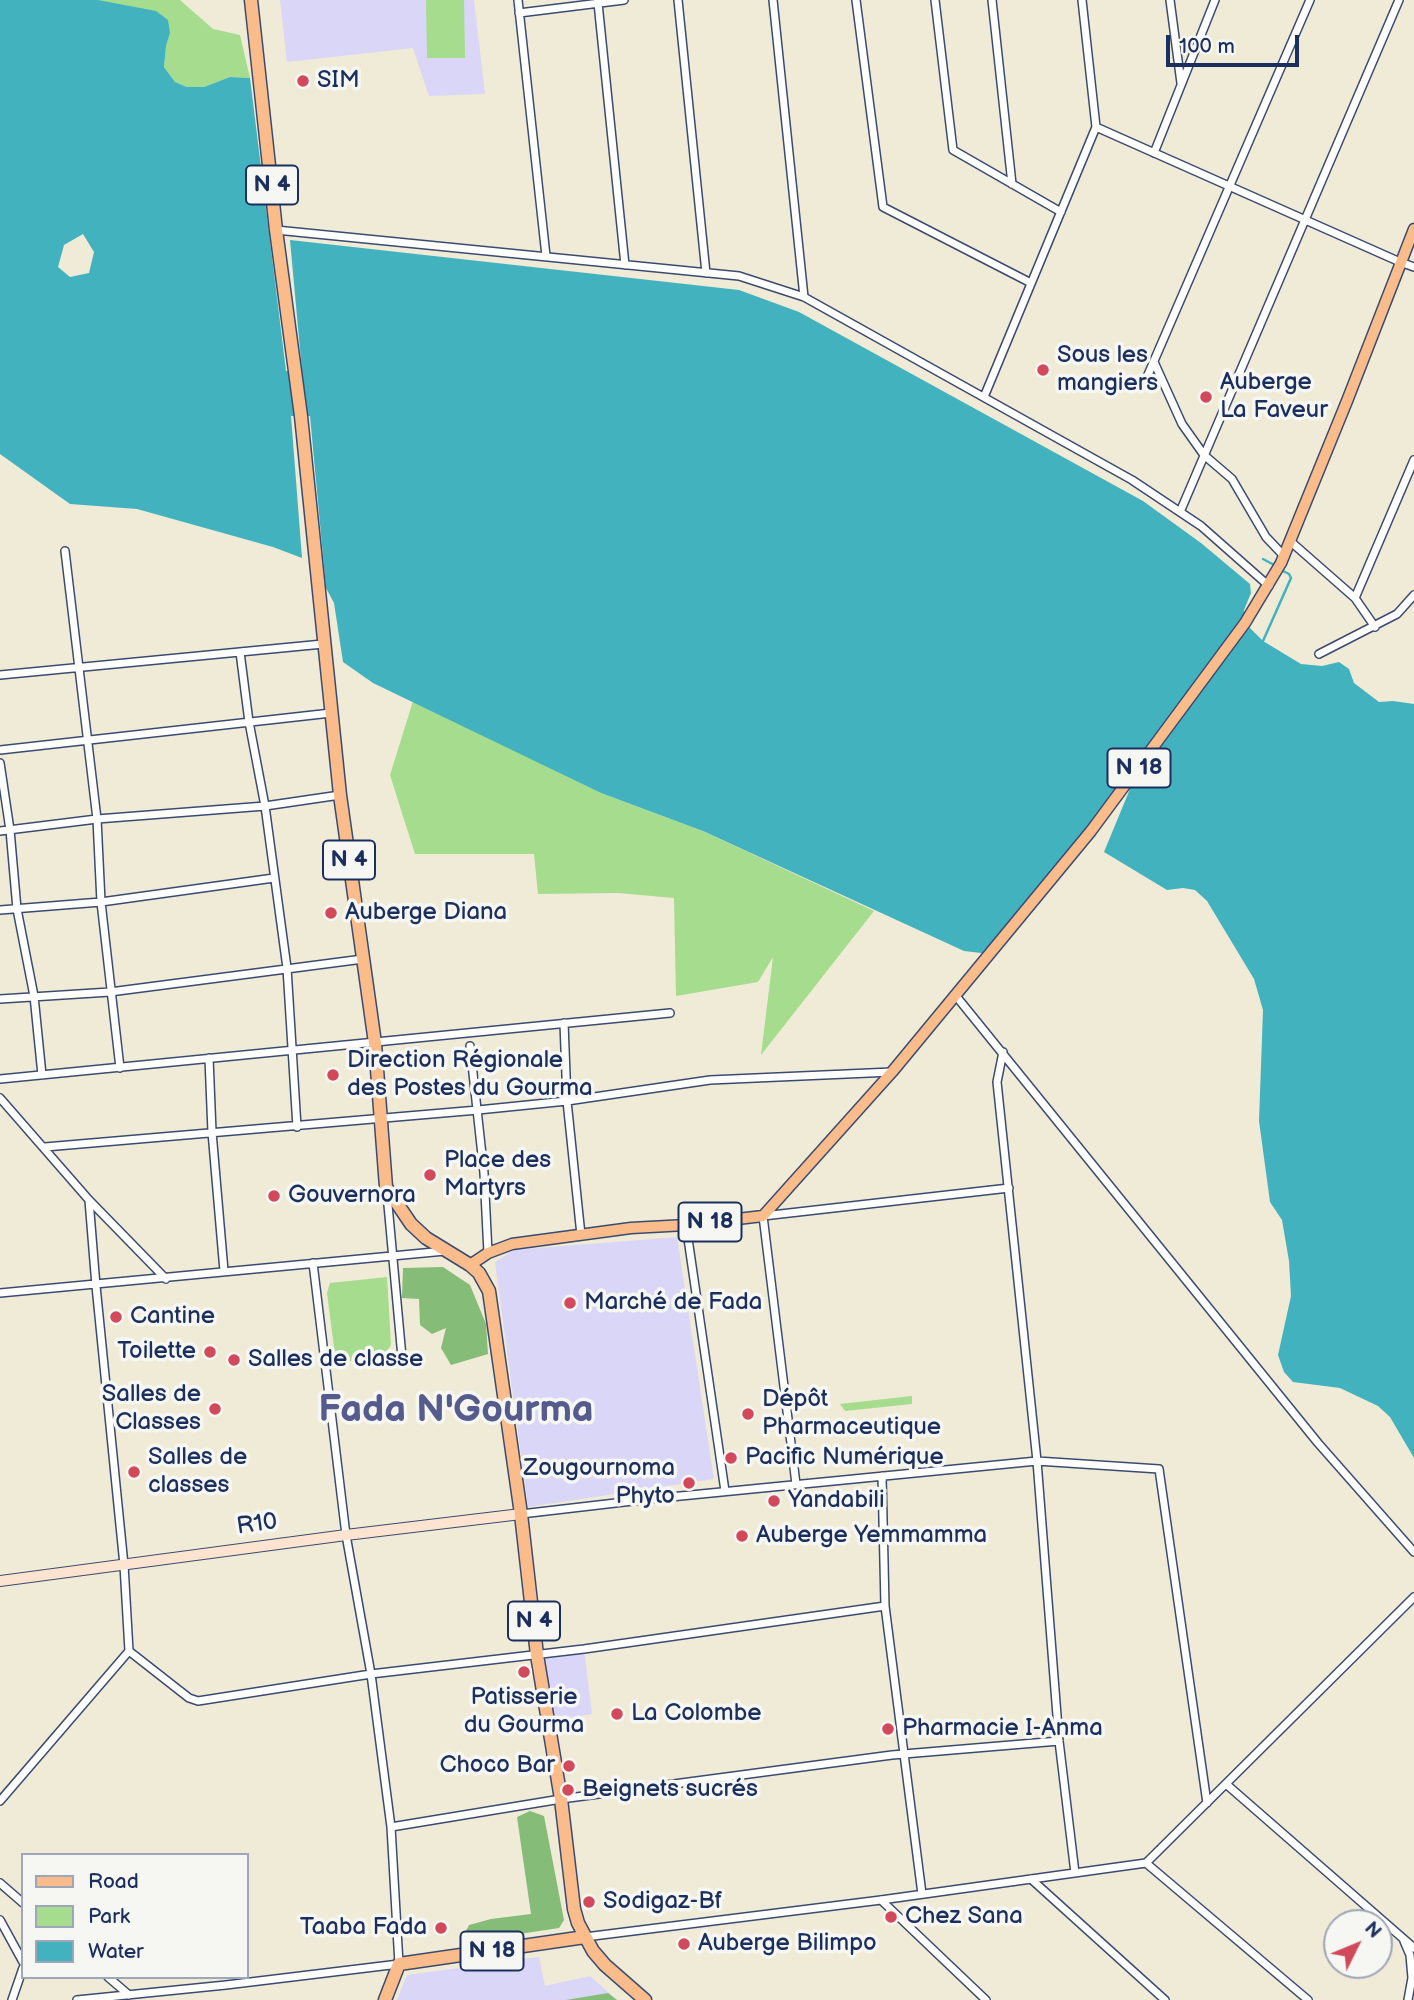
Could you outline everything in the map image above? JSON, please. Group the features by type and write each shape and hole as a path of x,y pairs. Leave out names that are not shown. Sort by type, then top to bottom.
{"highway":[{"name":"N 4","path":"251,0 276,230 301,416 340,795 375,1043 386,1187 411,1224 446,1251 470,1265 485,1283 492,1303 537,1655 561,1799 574,1909 584,1937 606,1965 645,2000"},
{"name":"N 18","path":"399,1964 584,1937"},
{"path":"385,2000 399,1964"}],"main road":[{"name":"N 18","path":"470,1265 488,1253 512,1244 631,1228 763,1216 956,996 1139,768 1245,623 1269,586 1290,541 1414,229"},
{"name":"R10","path":"0,1580 521,1514"}],"street":[{"path":"518,0 546,256"},
{"path":"519,13 624,0"},
{"path":"678,0 706,273"},
{"path":"773,0 804,297"},
{"path":"856,0 883,207 1031,283"},
{"path":"935,0 953,150 1061,212"},
{"path":"992,0 1012,184"},
{"path":"984,397 1096,127 1083,0"},
{"path":"1170,0 1182,86"},
{"path":"1154,153 1215,0"},
{"path":"1144,384 1310,0"},
{"path":"1180,512 1399,0"},
{"path":"598,3 625,265"},
{"path":"1096,127 1414,267"},
{"path":"276,230 739,276 804,297 1132,480 1201,526 1269,586"},
{"path":"1154,362 1182,424 1204,455 1232,479 1280,564"},
{"path":"1356,598 1414,460"},
{"path":"1290,541 1356,598 1375,627"},
{"path":"65,551 97,819 101,902 120,1068"},
{"path":"1319,654 1397,614 1414,595"},
{"path":"0,675 323,644"},
{"path":"240,652 287,968 297,1127"},
{"path":"0,750 331,713"},
{"path":"0,763 10,830 17,909 34,996 42,1075"},
{"path":"0,831 97,819 265,806 340,795"},
{"path":"0,910 101,902 274,878"},
{"path":"0,999 110,992 363,959"},
{"path":"956,996 1318,1443 1414,1552"},
{"path":"0,1079 670,1013"},
{"path":"564,1023 567,1101 581,1235"},
{"path":"470,1046 484,1173 488,1253"},
{"path":"1003,1052 997,1082 1037,1461 1059,1741 1074,1873"},
{"path":"209,1058 212,1132 224,1271"},
{"path":"45,1147 478,1110 567,1101 710,1080 892,1072"},
{"path":"0,1098 89,1200 166,1279"},
{"path":"386,1187 402,1357"},
{"path":"796,1485 763,1216 1009,1188"},
{"path":"89,1200 124,1565 127,1646 129,1651 189,1698 198,1701 371,1674 537,1655 885,1606"},
{"path":"686,1225 724,1491"},
{"path":"0,1293 446,1251"},
{"path":"77,2000 399,1964 391,1827 371,1674 346,1535 313,1263"},
{"path":"521,1514 724,1491 1037,1461 1158,1469 1207,1803"},
{"path":"882,1476 885,1606 922,1894"},
{"path":"584,1937 1146,1863 1414,1597"},
{"path":"0,1801 129,1651"},
{"path":"391,1827 561,1799 904,1754 1059,1741"},
{"path":"1226,1784 1414,1948"},
{"path":"1146,1863 1308,2000"},
{"path":"1031,1879 1165,2000"},
{"path":"0,1883 21,1901"},
{"path":"881,1900 986,2000"},
{"path":"0,1920 21,1958"},
{"path":"1404,1939 1410,1955 1413,1978 1408,2000"},
{"path":"12,2000 21,1974"},
{"path":"110,1979 129,1995"}],"shaded area":[{"path":"280,0 474,0 485,94 429,96 413,48 287,62"},
{"path":"677,1237 714,1479 528,1507 495,1262 514,1250"},
{"path":"584,1649 592,1714 548,1722 537,1655"},
{"path":"539,1957 545,1986 590,1976 617,2000 397,2000 407,1975"}],"green space":[{"path":"98,0 180,0 213,29 240,35 250,78 230,77 204,87 187,87 175,82 164,67 170,33"},
{"path":"426,0 464,0 465,58 427,58"},
{"path":"413,701 601,793 703,831 874,911 761,1055 773,957 758,982 676,996 674,898 618,893 538,894 534,854 415,854 390,775"},
{"path":"443,1267 470,1285 486,1324 488,1354 451,1365 441,1348 446,1328 432,1334 420,1325 419,1299 402,1298 403,1268"},
{"path":"387,1277 391,1345 385,1354 336,1363 327,1293 330,1283"},
{"path":"912,1396 912,1404 845,1411 840,1404"},
{"path":"530,1811 544,1816 564,1920 559,1928 467,1942 463,1937 469,1925 531,1914 517,1817"},
{"path":"608,1993 617,2000 566,2000"}],"water":[{"path":"0,0 98,0 156,11 168,20 170,33 164,67 175,82 187,87 204,87 230,77 250,78 286,371 302,371 290,240 739,290 799,312 1143,501 1201,543 1250,584 1251,593 1244,610 1245,623 1263,641 1301,664 1322,666 1339,662 1349,669 1354,683 1379,702 1414,704 1414,1458 1390,1417 1378,1406 1340,1388 1293,1382 1284,1372 1278,1355 1291,1296 1289,1261 1282,1220 1270,1202 1259,1121 1263,1010 1254,979 1207,901 1195,890 1167,890 1104,852 1137,772 990,954 964,951 703,831 601,793 373,683 343,662 334,603 326,588 310,416 291,416 302,558 273,547 137,509 70,504 0,454","holes":["83,234 94,252 89,273 70,277 58,267 64,245"]}],"waterway":[{"path":"1263,559 1276,566"},
{"path":"1263,641 1291,578 1281,570"}],"place":[{"name":"SIM","path":"303,81"},
{"name":"Sous les mangiers","path":"1043,370"},
{"name":"Auberge La Faveur","path":"1206,397"},
{"name":"Auberge Diana","path":"331,913"},
{"name":"Direction Régionale des Postes du Gourma","path":"333,1075"},
{"name":"Place des Martyrs","path":"430,1175"},
{"name":"Gouvernora","path":"274,1196"},
{"name":"Marché de Fada","path":"570,1303"},
{"name":"Cantine","path":"116,1317"},
{"name":"Toilette","path":"210,1352"},
{"name":"Salles de classe","path":"234,1360"},
{"name":"Salles de Classes","path":"215,1409"},
{"name":"Dépôt Pharmaceutique","path":"748,1414"},
{"name":"Pacific Numérique","path":"731,1458"},
{"name":"Salles de classes","path":"134,1472"},
{"name":"Zougournoma Phyto","path":"689,1483"},
{"name":"Yandabili","path":"774,1501"},
{"name":"Auberge Yemmamma","path":"742,1536"},
{"name":"Patisserie du Gourma","path":"524,1672"},
{"name":"La Colombe","path":"617,1714"},
{"name":"Pharmacie I-Anma","path":"888,1729"},
{"name":"Choco Bar","path":"569,1766"},
{"name":"Beignets sucrés","path":"568,1790"},
{"name":"Sodigaz-Bf","path":"589,1902"},
{"name":"Chez Sana","path":"891,1917"},
{"name":"Taaba Fada","path":"441,1928"},
{"name":"Auberge Bilimpo","path":"684,1944"}],"district":[{"name":"Fada N'Gourma","path":"456,1411"}]}
